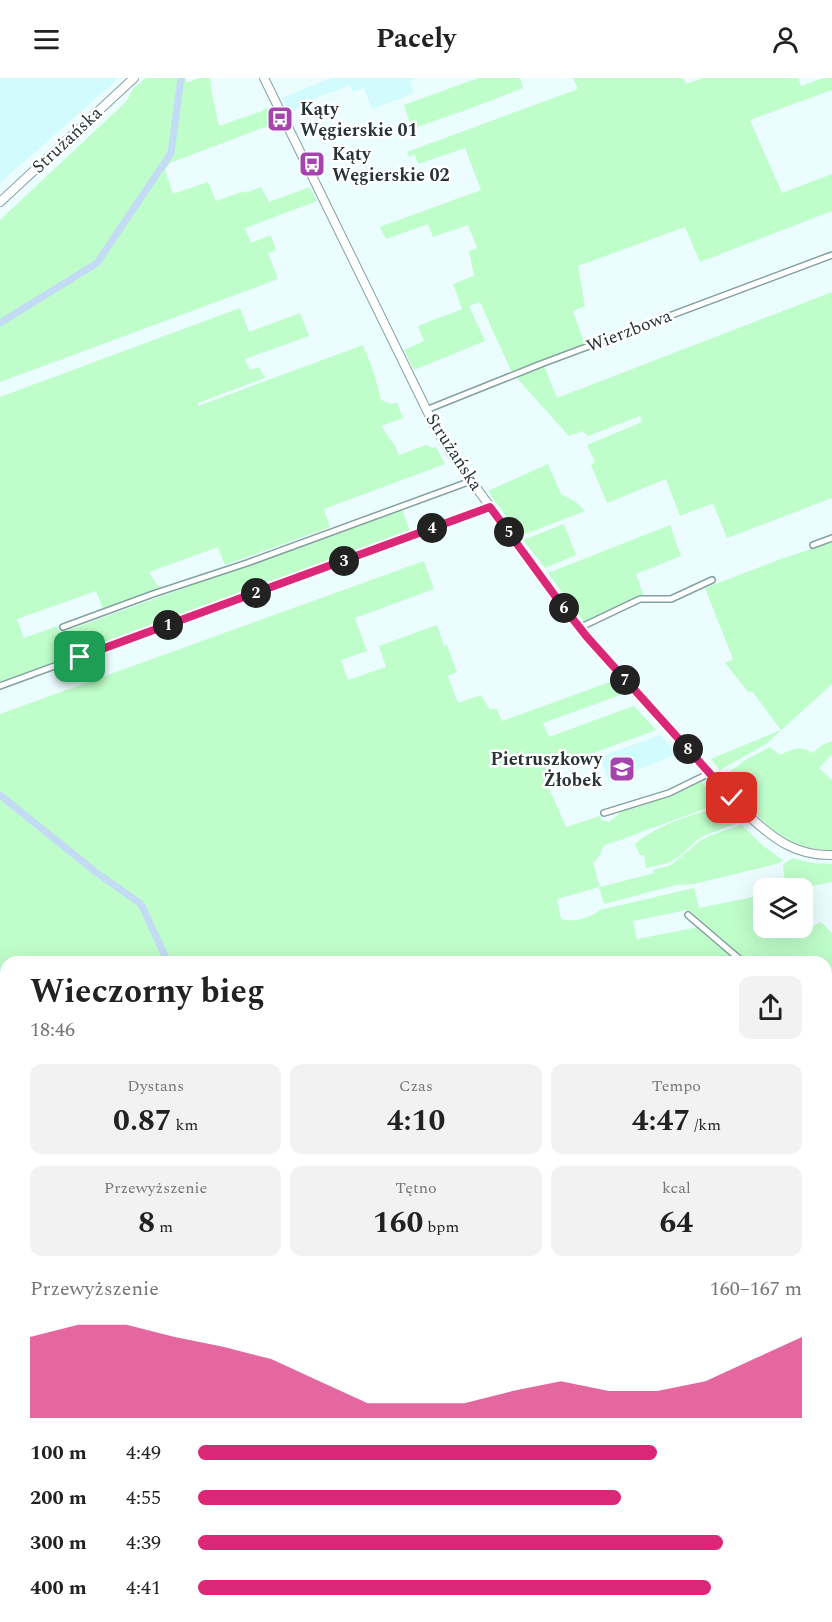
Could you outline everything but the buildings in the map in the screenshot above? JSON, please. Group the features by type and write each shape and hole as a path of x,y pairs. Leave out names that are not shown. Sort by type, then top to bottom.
{"main road":[{"name":"Strużańska","path":"0,202 134,78"},
{"name":"Strużańska","path":"264,78 435,429 490,507 579,628 750,817 787,846 806,853 832,855"}],"street":[{"name":"Wierzbowa","path":"426,410 564,355 832,255"},
{"path":"63,627 471,481"},
{"path":"0,686 490,507"},
{"path":"813,545 832,538"},
{"path":"579,628 640,599 671,599 712,580"},
{"path":"604,813 669,792 710,773"},
{"path":"688,915 736,956"}],"shaded area":[{"path":"0,78 119,78 0,183"},
{"path":"332,78 416,78 410,81 414,93 372,109 364,88 353,92 350,85 318,97 288,113 282,98"},
{"name":"Pietruszkowy Żłobek","path":"660,735 677,754 609,781 600,757"}],"green space":[{"path":"146,78 186,78 186,83 200,78 210,78 219,126 270,107 278,122 170,163 165,170 173,194 208,182 216,201 261,187 269,202 310,187 317,201 245,228 251,243 271,235 276,250 268,253 278,279 0,382 0,220 114,113 128,99 132,90"},
{"path":"478,78 520,78 523,88 412,129 404,105"},
{"path":"573,78 683,78 686,84 703,78 798,78 801,86 824,78 832,78 832,90 750,120 782,193 832,174 832,211 700,262 685,227 578,266 585,306 573,311 585,345 512,373 480,302 469,306 485,341 414,370 404,350 424,341 418,326 462,309 453,284 474,276 469,251 477,248 468,225 433,237 428,224 386,239 380,227 481,190 465,148 418,164 415,154 409,157 407,152 578,89"},
{"path":"832,292 832,498 727,538 713,503 680,516 666,479 607,503 591,465 595,462 587,445 642,422 640,416 588,436 582,431 569,436 516,377 544,366 557,398"},
{"path":"240,308 249,332 300,313 309,336 245,359 250,370 259,367 265,378 198,403 198,406 363,345 381,400 391,404 397,403 403,418 381,426 399,455 426,445 436,447 445,464 324,509 330,527 225,565 218,547 149,572 158,586 164,587 103,609 96,591 17,619 24,638 57,626 60,633 402,509 411,534 0,684 0,397"},
{"path":"548,464 561,494 576,502 585,511 520,536 488,491"},
{"path":"564,524 576,555 545,568 523,540"},
{"path":"670,525 681,556 636,574 644,597 584,622 548,573"},
{"path":"832,542 832,684 766,744 720,770 711,759 781,730 752,691 748,692 725,663 733,659 705,588"},
{"path":"424,561 434,589 355,618 367,651 341,660 348,680 386,667 379,646 437,625 457,672 448,676 458,703 481,695 490,710 496,708 502,721 613,681 623,694 543,723 549,737 634,706 656,730 542,772 566,827 600,816 602,820 609,822 621,811 700,781 721,803 603,846 600,855 593,863 600,887 654,873 653,870 671,865 709,836 742,825 762,845 783,860 780,863 694,884 676,885 604,904 599,887 557,899 561,919 581,919 600,910 694,888 699,908 753,897 753,938 813,938 813,926 821,922 832,933 832,956 739,956 687,910 633,921 637,939 698,927 733,956 0,956 0,714"},
{"path":"832,741 832,754 819,768 832,780 832,850 804,846 784,837 755,814 721,778 747,759 770,747 780,755 796,749 804,749 813,753 822,745"},
{"path":"723,805 739,822 699,838 669,863 646,868 644,855 640,855 635,844 666,825"},
{"path":"792,858 812,863 832,864 832,882 813,886 813,878 785,878 783,865"}],"waterway":[{"path":"0,323 97,263 171,153 181,78"},
{"path":"0,795 97,873 141,904 165,956"}],"place":[{"name":"Kąty Węgierskie 01","path":"280,119"},
{"name":"Kąty Węgierskie 02","path":"312,164"},
{"name":"Pietruszkowy Żłobek","path":"622,769"}],"route":[{"path":"80,657 490,507 587,637 732,798"}]}
